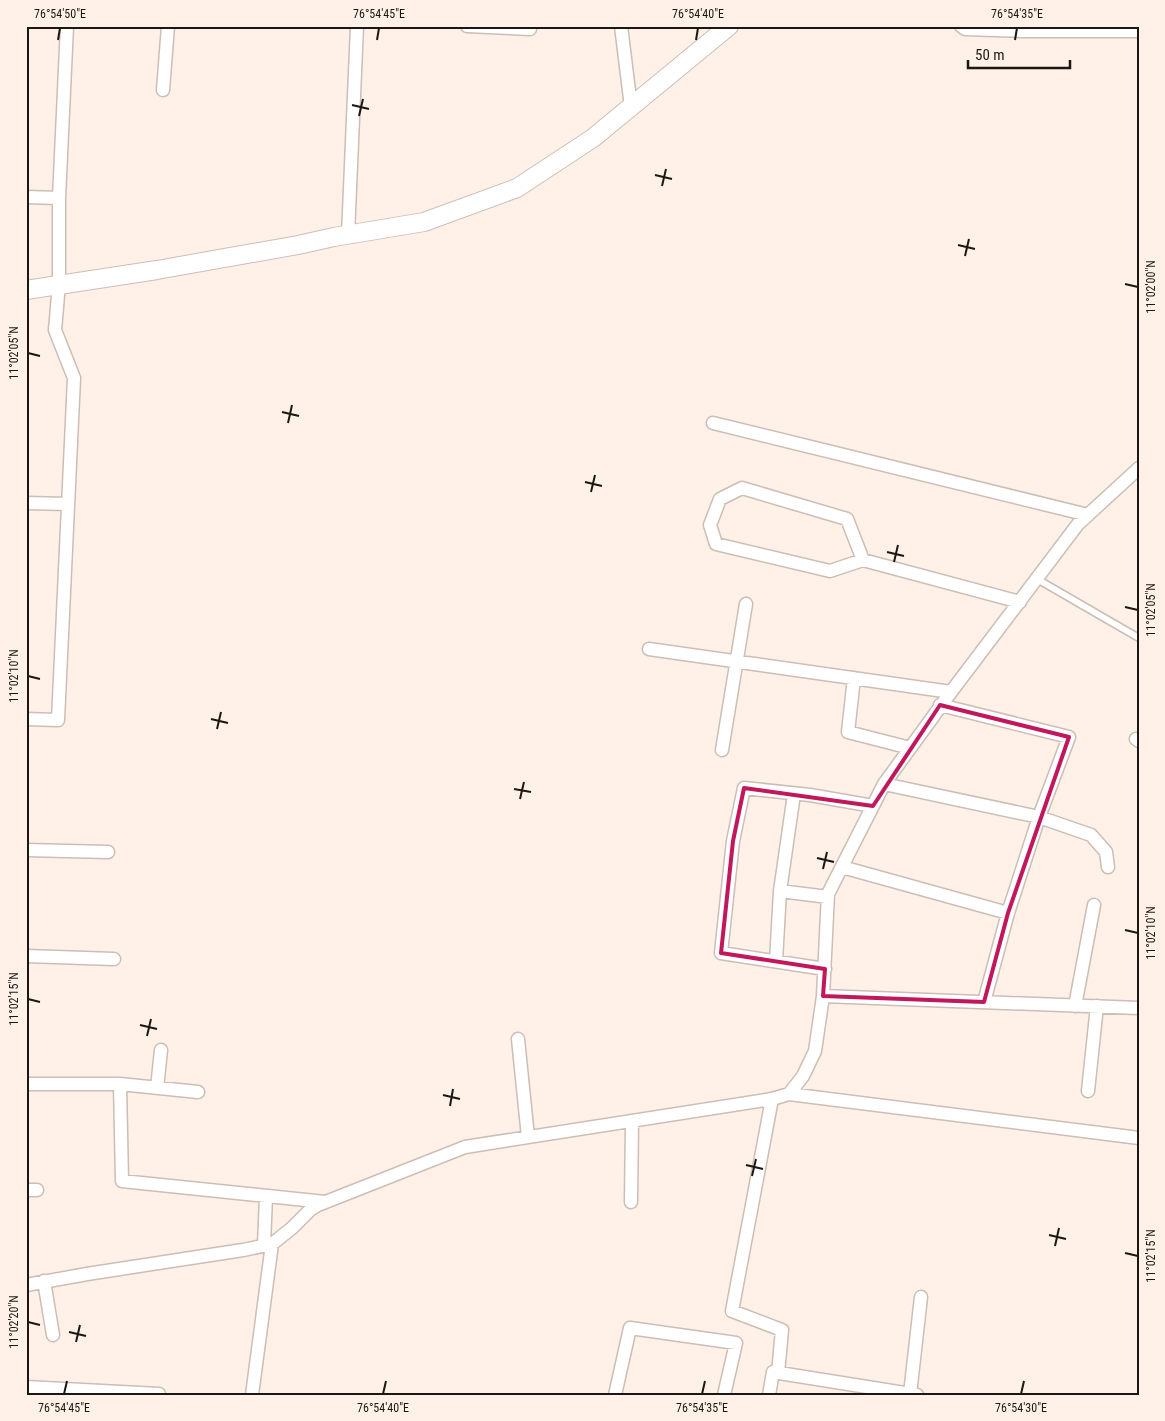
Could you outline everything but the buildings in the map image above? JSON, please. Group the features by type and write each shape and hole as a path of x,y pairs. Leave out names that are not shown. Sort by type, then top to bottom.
{"main road":[{"path":"26,290 156,270 424,222 517,188 593,138 729,26"}],"street":[{"path":"26,719 58,720 74,378 55,330 59,284 59,198 67,26"},
{"path":"163,90 168,26"},
{"path":"348,235 357,26"},
{"path":"467,26 530,29"},
{"path":"621,26 631,107"},
{"path":"961,26 965,29 1022,31 1139,31"},
{"path":"26,197 59,198"},
{"path":"713,423 1088,515"},
{"path":"789,1094 804,1076 815,1051 823,996 828,894 884,784 950,692 1078,524 1139,468"},
{"path":"863,560 847,519 742,488 720,499 710,525 716,544 830,571 863,560 1020,602"},
{"path":"26,503 68,504"},
{"path":"722,750 746,604"},
{"path":"649,649 950,692"},
{"path":"854,678 848,732 910,748"},
{"path":"940,706 1068,737 1008,912 984,1002"},
{"path":"884,784 1039,817 1092,835 1106,852 1108,867"},
{"path":"825,969 721,953 733,841 744,788 873,806"},
{"path":"776,961 780,891 794,794"},
{"path":"26,850 108,852"},
{"path":"842,867 1008,912"},
{"path":"780,891 828,897"},
{"path":"1075,1006 1094,905"},
{"path":"26,956 114,959"},
{"path":"823,996 1139,1008"},
{"path":"1088,1091 1097,1006"},
{"path":"518,1039 528,1137"},
{"path":"157,1088 161,1050"},
{"path":"26,1084 120,1084 198,1092"},
{"path":"120,1084 122,1181 324,1202"},
{"path":"26,1284 243,1250 268,1244 292,1228 310,1210 324,1202 465,1147 772,1099 789,1094 1139,1138"},
{"path":"772,1099 732,1311 782,1330 778,1373"},
{"path":"631,1202 632,1121"},
{"path":"252,1395 268,1244 266,1196"},
{"path":"44,1281 53,1335"},
{"path":"769,1395 773,1372 869,1391 913,1394 921,1297"},
{"path":"615,1395 630,1328 736,1343 724,1395"},
{"path":"26,1387 159,1394"}],"lane":[{"path":"1037,579 1139,638"}],"highlighted area":[{"path":"940,705 1069,737 1008,913 984,1002 823,996 825,969 721,953 733,841 744,788 873,806"}]}
